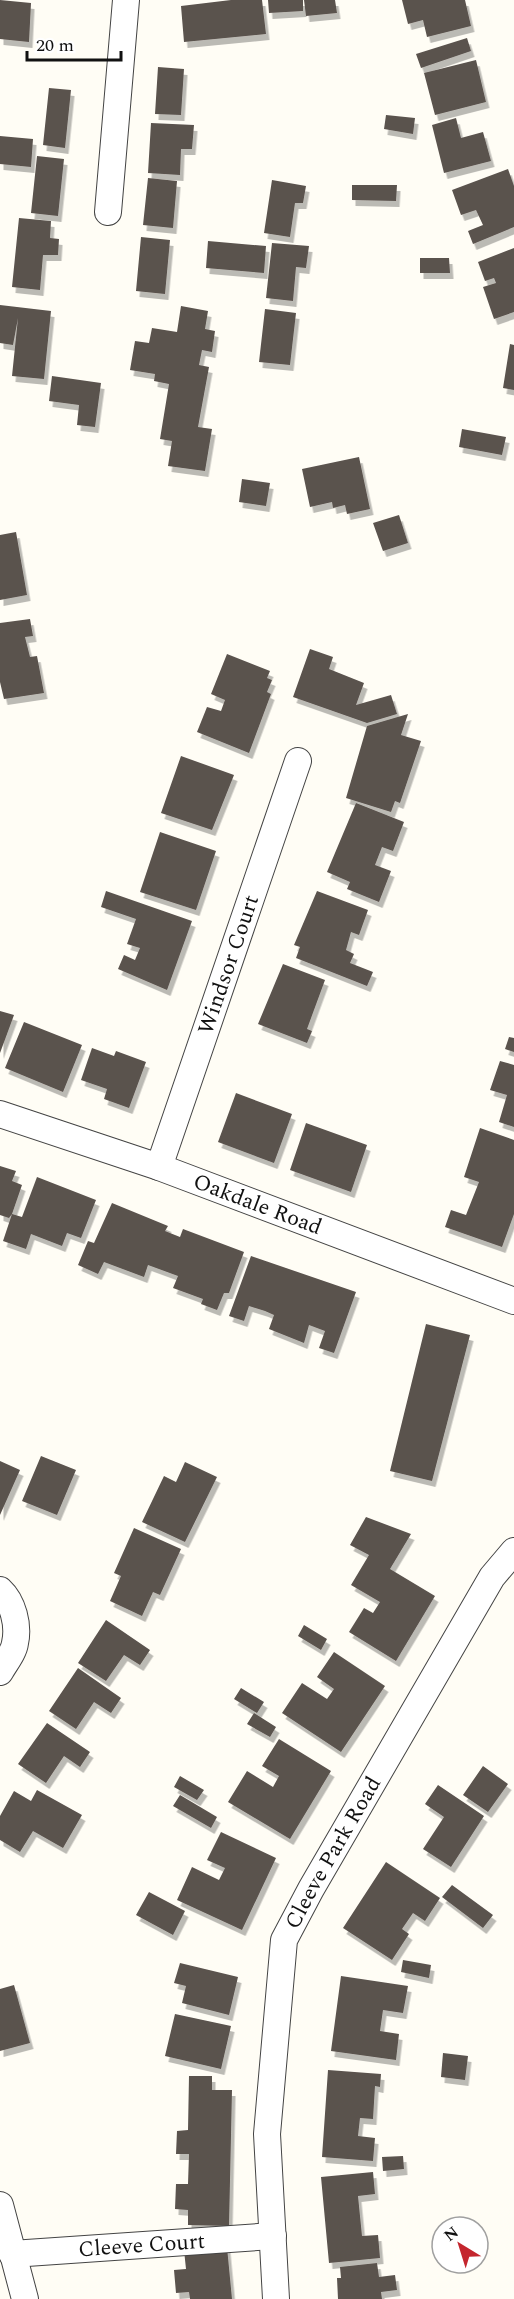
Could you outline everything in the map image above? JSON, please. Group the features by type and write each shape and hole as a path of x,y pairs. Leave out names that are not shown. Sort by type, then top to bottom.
{"street":[{"path":"108,212 126,0"},
{"name":"Windsor Court","path":"159,1167 298,761"},
{"name":"Oakdale Road","path":"0,1114 159,1167 514,1301"},
{"name":"Cleeve Park Road","path":"276,2299 267,2134 284,1940 311,1889 492,1577 514,1551"},
{"path":"0,1590 16,1620 15,1644 0,1672"},
{"path":"0,2205 25,2299"},
{"name":"Cleeve Court","path":"12,2254 273,2236"}],"building":[{"path":"0,0 31,3 29,42 0,39"},
{"path":"231,0 262,0 266,34 184,42 181,6"},
{"path":"268,0 303,0 303,11 269,13"},
{"path":"304,0 335,0 337,13 306,16"},
{"path":"402,0 465,0 471,26 427,37 423,20 408,24"},
{"path":"467,38 471,51 421,68 416,54"},
{"path":"476,60 486,102 435,115 424,73"},
{"path":"158,67 184,69 181,115 155,114"},
{"path":"49,88 71,90 65,148 43,145"},
{"path":"386,115 415,118 413,134 384,129"},
{"path":"456,118 461,138 483,132 491,161 444,173 432,125"},
{"path":"151,123 194,125 192,149 181,149 180,175 148,173"},
{"path":"0,136 33,139 31,167 0,164"},
{"path":"37,156 64,159 58,216 31,213"},
{"path":"508,169 514,186 514,227 473,244 468,231 483,225 476,210 461,215 452,190"},
{"path":"148,178 177,181 173,228 143,225"},
{"path":"272,180 306,186 303,203 295,203 290,237 264,233"},
{"path":"352,185 397,185 396,201 352,200"},
{"path":"19,218 51,221 50,238 59,239 58,255 43,255 40,290 12,287"},
{"path":"141,237 170,240 165,294 136,291"},
{"path":"208,241 266,246 264,273 206,268"},
{"path":"272,243 309,246 306,268 296,267 293,301 266,298"},
{"path":"514,248 514,312 494,319 483,287 496,283 494,278 485,281 478,262"},
{"path":"420,258 449,258 450,273 420,273"},
{"path":"0,305 51,311 44,379 12,376 18,318 13,345 0,343"},
{"path":"181,306 208,311 205,329 215,331 212,352 202,350 199,365 209,367 198,427 212,429 205,471 168,466 172,441 160,439 169,384 154,381 155,374 130,370 135,341 149,343 152,328 177,332"},
{"path":"265,309 296,313 290,365 259,362"},
{"path":"510,344 514,345 514,390 503,388"},
{"path":"52,376 101,383 95,427 77,425 79,405 49,401"},
{"path":"462,429 506,437 502,455 459,447"},
{"path":"359,457 370,509 347,514 345,505 333,508 332,502 310,507 302,469"},
{"path":"242,479 270,483 266,506 239,502"},
{"path":"399,515 408,543 383,551 373,523"},
{"path":"16,532 27,595 0,600 0,535"},
{"path":"30,619 33,636 25,637 30,657 37,656 44,693 4,699 0,682 0,623"},
{"path":"310,649 333,657 329,669 364,683 356,705 391,695 397,714 367,723 293,697"},
{"path":"227,654 270,671 267,678 272,680 267,692 271,694 249,753 197,732 207,707 221,711 225,700 211,694"},
{"path":"408,714 401,735 421,741 400,803 395,801 391,812 346,798 367,726"},
{"path":"181,756 234,775 212,830 161,813"},
{"path":"356,803 404,822 393,851 382,847 375,865 391,871 379,902 347,889 350,882 327,872"},
{"path":"160,832 216,851 196,910 140,892"},
{"path":"106,891 192,921 167,990 118,969 124,955 135,960 140,948 127,944 136,919 101,907"},
{"path":"317,891 368,910 359,935 351,932 346,950 354,954 350,963 373,972 367,986 296,958 300,947 294,945"},
{"path":"283,964 325,980 307,1029 312,1031 307,1043 258,1024"},
{"path":"0,1011 14,1015 0,1053"},
{"path":"24,1022 82,1045 63,1092 5,1068"},
{"path":"509,1037 514,1038 514,1052 505,1049"},
{"path":"92,1048 114,1056 116,1051 146,1062 129,1108 104,1099 107,1089 81,1080"},
{"path":"500,1061 514,1065 514,1127 499,1122 507,1095 490,1090"},
{"path":"236,1093 292,1114 274,1163 218,1142"},
{"path":"306,1123 367,1145 351,1192 290,1170"},
{"path":"480,1128 514,1140 514,1214 502,1247 445,1227 451,1210 466,1215 479,1182 464,1177"},
{"path":"0,1166 16,1171 12,1181 22,1185 9,1218 0,1215"},
{"path":"37,1177 96,1200 81,1238 67,1233 62,1246 31,1234 26,1249 3,1241 12,1214 22,1217"},
{"path":"112,1203 168,1226 165,1231 180,1237 183,1229 244,1252 229,1293 224,1293 217,1310 201,1304 203,1299 173,1288 178,1276 148,1265 144,1277 104,1262 98,1274 78,1265 88,1241 94,1243"},
{"path":"251,1256 356,1292 334,1353 319,1348 325,1331 309,1325 304,1343 269,1329 274,1315 265,1311 249,1306 244,1321 229,1316"},
{"path":"426,1324 470,1335 432,1481 390,1471"},
{"path":"41,1456 76,1470 57,1515 22,1501"},
{"path":"0,1461 20,1470 0,1515"},
{"path":"185,1462 217,1477 185,1542 142,1522 164,1476 176,1482"},
{"path":"366,1517 411,1534 390,1569 435,1596 396,1661 349,1632 364,1608 373,1613 380,1602 351,1585 369,1555 350,1545"},
{"path":"134,1528 181,1549 160,1595 153,1592 142,1616 110,1601 121,1576 114,1573"},
{"path":"106,1620 150,1650 140,1665 124,1655 106,1681 78,1663"},
{"path":"304,1625 327,1639 321,1650 298,1636"},
{"path":"334,1652 385,1686 341,1752 282,1713 302,1683 327,1699 334,1689 317,1677"},
{"path":"78,1668 121,1698 111,1713 94,1702 76,1729 49,1711"},
{"path":"241,1688 264,1702 257,1713 234,1699"},
{"path":"254,1713 276,1727 270,1737 247,1724"},
{"path":"47,1723 90,1752 80,1767 64,1756 46,1783 18,1764"},
{"path":"279,1739 331,1771 290,1839 228,1802 247,1771 273,1787 279,1776 262,1766"},
{"path":"483,1766 508,1784 488,1812 463,1795"},
{"path":"180,1776 204,1790 197,1800 174,1787"},
{"path":"438,1785 484,1816 451,1867 423,1849 444,1817 425,1804"},
{"path":"37,1790 82,1815 63,1848 33,1831 20,1852 0,1840 0,1816 14,1791 31,1801"},
{"path":"180,1795 217,1817 211,1828 173,1806"},
{"path":"221,1832 276,1858 242,1930 177,1900 192,1867 219,1880 225,1868 207,1860"},
{"path":"386,1862 440,1898 425,1921 413,1913 402,1929 409,1934 392,1960 343,1928"},
{"path":"452,1885 493,1915 483,1928 442,1897"},
{"path":"149,1892 185,1911 173,1935 136,1915"},
{"path":"403,1960 431,1965 429,1978 401,1972"},
{"path":"180,1963 238,1977 229,2015 182,2003 186,1986 174,1983"},
{"path":"341,1976 408,1986 403,2013 383,2010 380,2031 399,2034 396,2060 331,2051"},
{"path":"14,1985 30,2043 0,2051 0,1989"},
{"path":"175,2014 231,2026 221,2069 165,2056"},
{"path":"443,2053 468,2056 465,2080 441,2077"},
{"path":"328,2070 381,2074 380,2087 375,2086 373,2119 360,2118 358,2136 375,2138 373,2161 322,2157"},
{"path":"189,2076 212,2076 212,2090 232,2090 229,2226 188,2225 188,2210 175,2209 176,2184 188,2184 189,2154 176,2154 177,2131 188,2130"},
{"path":"403,2156 404,2169 383,2171 382,2157"},
{"path":"373,2172 375,2194 358,2196 362,2236 378,2235 380,2258 329,2263 321,2177"},
{"path":"227,2247 232,2299 190,2299 189,2292 176,2293 174,2270 186,2269 184,2250"},
{"path":"377,2263 379,2277 395,2275 397,2290 381,2292 382,2299 338,2299 337,2278 341,2278 340,2267"}]}
